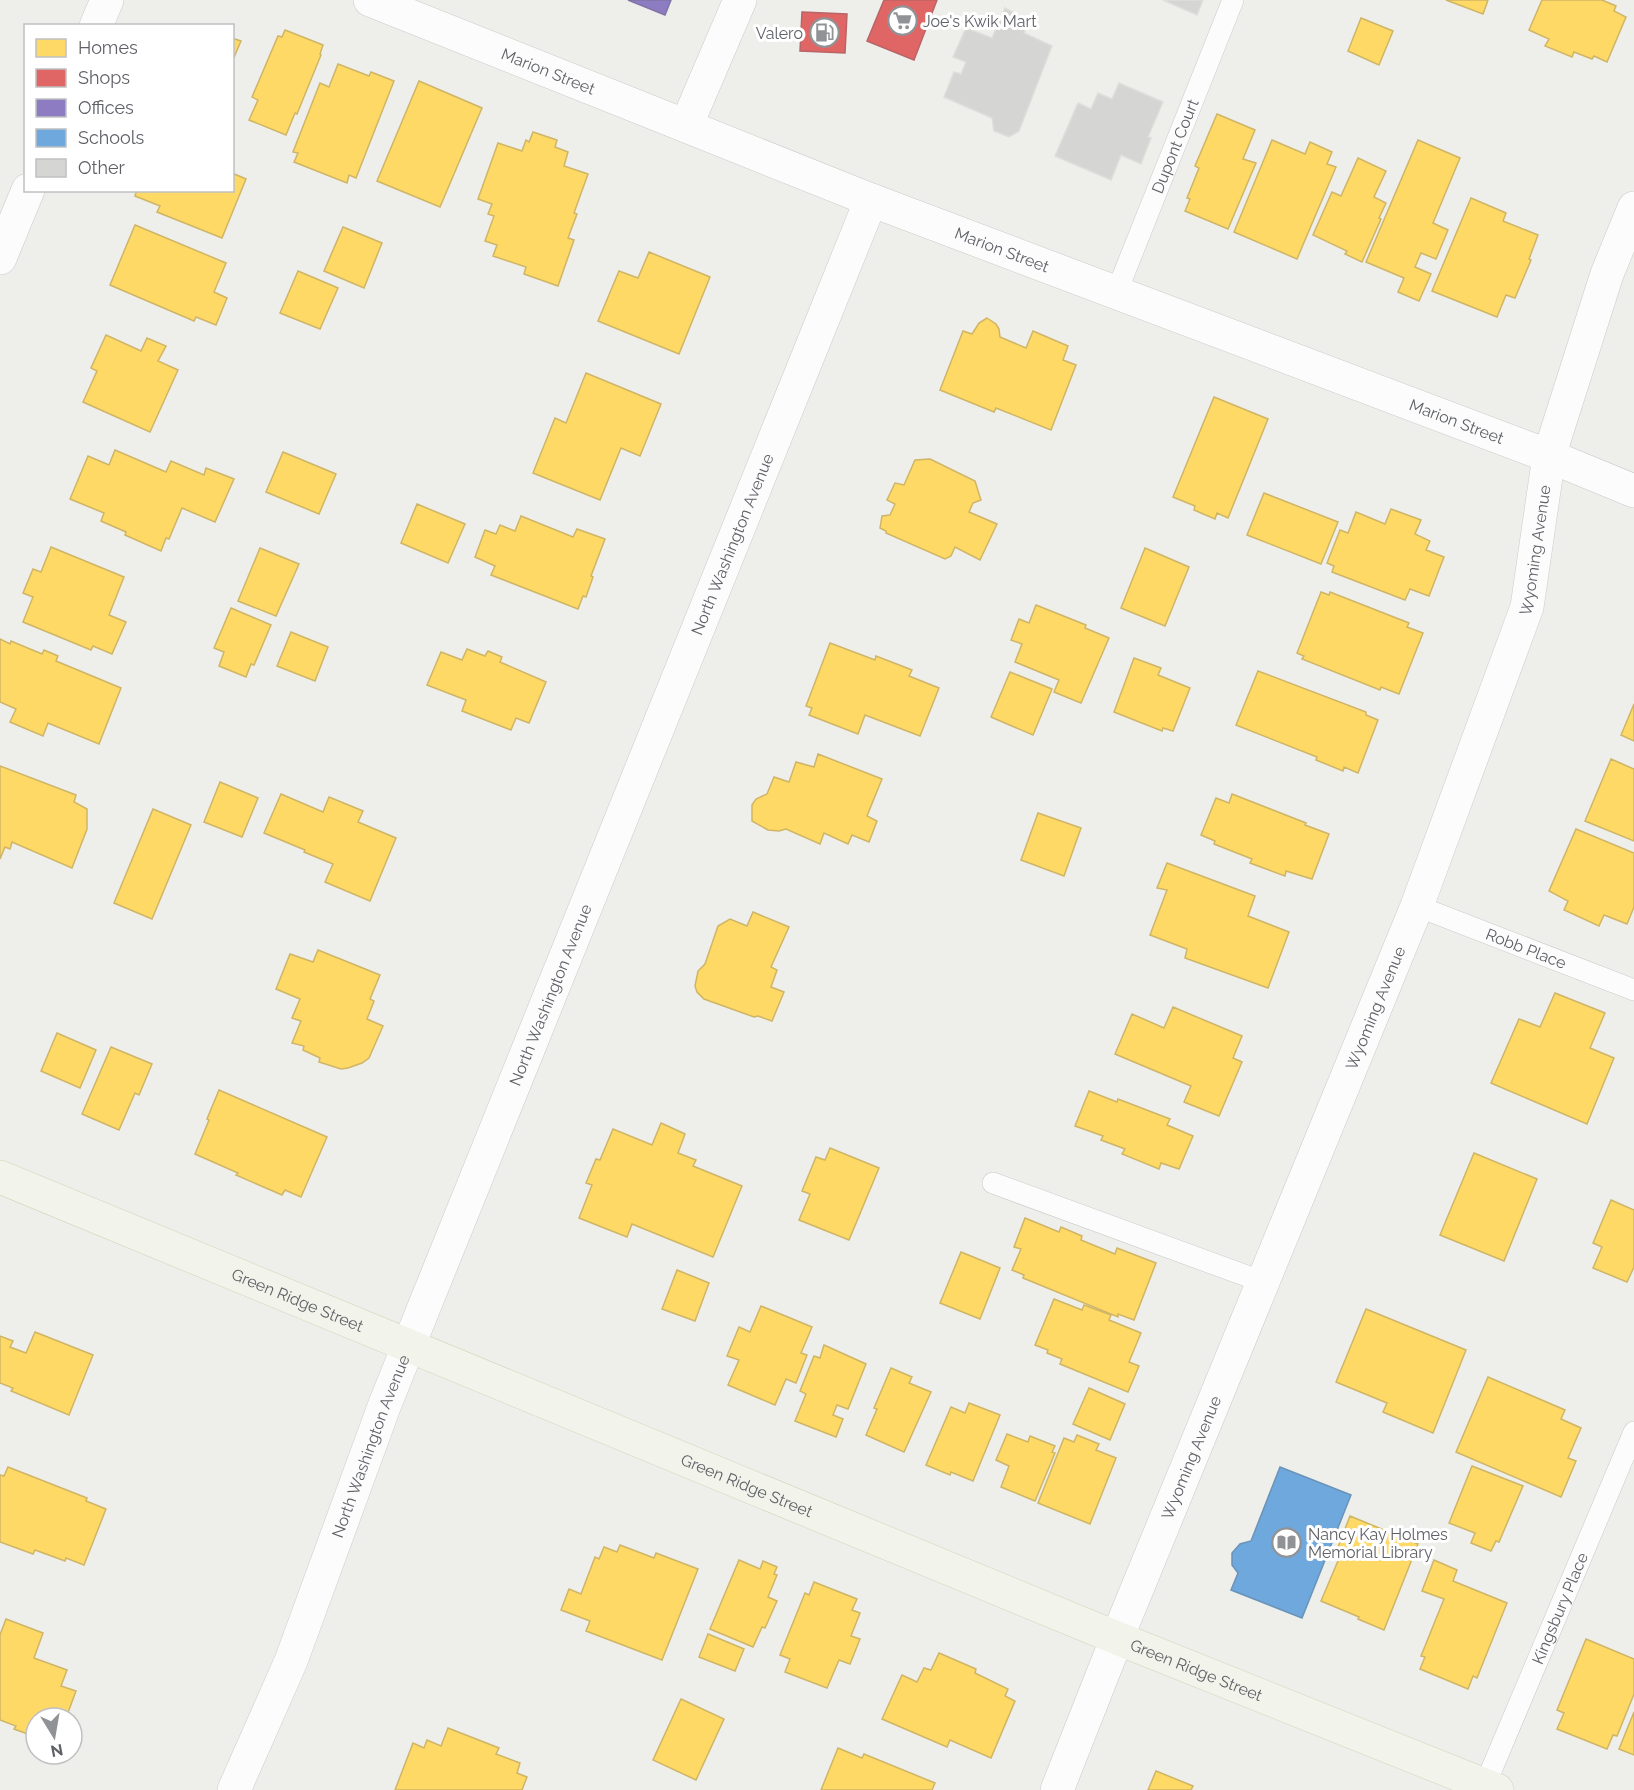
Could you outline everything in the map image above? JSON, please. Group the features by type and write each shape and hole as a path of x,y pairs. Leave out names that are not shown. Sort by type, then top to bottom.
{"main road":[{"name":"Green Ridge Street","path":"0,1178 1117,1638 1491,1788"}],"street":[{"path":"97,24 107,0"},
{"name":"Marion Street","path":"370,0 871,200 1549,456 1634,492"},
{"path":"686,126 740,0"},
{"path":"0,258 27,192"},
{"name":"North Washington Avenue","path":"234,1790 291,1661 385,1404 871,200"},
{"name":"Wyoming Avenue","path":"1057,1790 1117,1638 1418,906 1527,607 1549,456 1607,274 1634,208"}],"lane":[{"name":"Dupont Court","path":"1117,291 1233,0"},
{"name":"Robb Place","path":"1418,906 1634,990"},
{"path":"993,1183 1263,1282"},
{"name":"Kingsbury Place","path":"1491,1788 1634,1432"}],"building: Homes":[{"path":"1446,0 1488,0 1483,14"},
{"path":"1542,0 1602,0 1616,6 1614,11 1626,17 1607,62 1594,56 1592,59 1574,52 1572,57 1545,46 1549,39 1529,30"},
{"path":"1361,18 1393,31 1379,65 1348,51"},
{"path":"285,30 323,45 297,114 295,113 286,135 249,120 258,100 252,97 278,36 282,37"},
{"path":"234,39 241,41 234,57"},
{"path":"338,64 369,76 371,72 394,81 356,178 349,175 347,183 294,162 298,153 293,152 320,83 329,87"},
{"path":"419,81 482,108 440,207 377,181"},
{"path":"1217,114 1255,130 1243,159 1256,163 1228,229 1185,211 1190,199 1187,198 1199,168 1195,166"},
{"path":"533,132 557,140 555,147 568,152 564,166 588,174 568,238 574,240 558,286 524,274 526,267 493,256 497,245 485,241 494,216 488,214 492,204 478,199 498,143 522,151 526,140 529,142"},
{"path":"1272,140 1305,154 1310,142 1332,152 1327,164 1336,167 1297,259 1234,232"},
{"path":"1418,140 1460,158 1433,223 1448,230 1436,259 1421,253 1415,267 1431,274 1419,301 1398,292 1404,278 1366,262"},
{"path":"1358,158 1386,171 1374,197 1386,203 1362,262 1345,254 1347,251 1313,235 1332,192 1341,196"},
{"path":"234,174 246,179 222,238 157,212 160,206 135,196 136,192 234,192"},
{"path":"1471,198 1506,213 1503,221 1538,235 1529,259 1531,260 1515,298 1506,295 1497,317 1432,291"},
{"path":"135,225 226,263 214,292 227,298 216,325 196,317 194,321 110,285"},
{"path":"343,227 382,243 364,288 324,271"},
{"path":"649,252 710,277 679,354 598,321 619,271 638,278"},
{"path":"298,271 338,288 320,329 280,313"},
{"path":"987,318 996,324 1000,337 1026,348 1033,331 1068,346 1063,360 1076,365 1051,430 996,408 994,412 940,390 963,331 972,334 979,323"},
{"path":"106,335 141,351 147,338 166,346 158,361 178,370 150,432 83,402 97,371 91,368"},
{"path":"586,373 661,404 640,456 621,448 600,500 533,473 555,418 566,423"},
{"path":"1214,397 1268,419 1228,518 1217,513 1215,519 1194,510 1195,506 1173,497"},
{"path":"115,450 166,472 171,461 204,475 206,468 234,479 215,522 182,508 169,539 166,538 161,551 101,521 104,513 70,499 88,456 109,465"},
{"path":"283,452 336,474 319,514 266,492"},
{"path":"930,459 975,481 981,500 973,503 969,512 997,524 980,560 955,547 951,556 945,559 886,533 880,528 882,516 890,515 895,504 887,500 895,483 904,485 915,460"},
{"path":"1264,493 1338,522 1321,564 1247,535"},
{"path":"417,504 465,524 448,563 401,543"},
{"path":"1391,509 1421,520 1415,534 1430,541 1426,550 1444,557 1429,596 1410,589 1405,600 1332,572 1334,566 1327,563 1340,530 1348,533 1356,512 1385,524"},
{"path":"521,516 573,537 577,529 605,539 586,597 583,596 578,609 491,575 495,566 475,557 485,530 496,534 500,525 515,531"},
{"path":"51,547 124,577 109,615 126,622 112,654 93,646 91,650 23,622 33,597 23,593 33,569 41,572"},
{"path":"260,548 299,564 276,616 238,601"},
{"path":"1145,548 1189,567 1165,626 1121,608"},
{"path":"1321,592 1329,595 1330,592 1409,623 1407,627 1423,633 1399,694 1381,687 1380,690 1302,659 1304,656 1297,653"},
{"path":"1036,605 1086,625 1085,628 1109,638 1081,703 1054,692 1059,680 1015,662 1022,644 1011,640 1019,619 1029,623"},
{"path":"231,608 271,625 254,665 251,664 246,677 219,666 224,652 214,648"},
{"path":"291,632 328,647 315,681 277,666"},
{"path":"0,639 10,644 11,641 42,654 44,650 58,656 56,661 121,688 99,744 48,723 43,736 10,722 16,709 0,702"},
{"path":"830,643 875,660 876,656 912,670 909,676 939,688 920,736 865,715 858,734 809,715 812,708 806,706"},
{"path":"467,649 485,656 488,651 502,657 500,662 546,682 529,723 516,718 511,730 462,711 466,700 427,685 441,652 462,660"},
{"path":"1134,658 1161,668 1158,675 1190,688 1173,731 1163,728 1162,731 1114,712"},
{"path":"1258,671 1366,712 1366,715 1378,720 1358,773 1344,767 1343,771 1316,760 1317,757 1236,725"},
{"path":"1010,672 1052,689 1033,735 991,717"},
{"path":"1634,704 1634,741 1621,735"},
{"path":"818,754 882,779 867,816 877,821 869,842 852,835 848,844 824,833 820,844 786,829 768,830 752,821 752,805 756,799 767,794 774,777 789,782 796,762 814,767"},
{"path":"1611,759 1634,769 1634,841 1585,821"},
{"path":"0,766 76,795 74,802 87,809 87,829 72,868 12,842 10,849 5,847 0,859"},
{"path":"220,782 258,798 242,837 204,822"},
{"path":"281,794 323,812 329,797 363,811 358,822 396,838 370,901 325,882 333,864 264,833"},
{"path":"1232,794 1329,834 1312,879 1286,871 1285,876 1250,863 1252,859 1214,844 1215,841 1201,835 1216,798 1229,803"},
{"path":"153,809 191,825 152,919 114,903"},
{"path":"1038,813 1081,828 1064,876 1021,860"},
{"path":"1576,829 1634,853 1634,907 1627,924 1604,915 1599,926 1564,910 1568,901 1549,891"},
{"path":"1167,863 1255,896 1248,916 1289,932 1268,988 1185,958 1187,949 1150,935 1167,890 1157,888"},
{"path":"753,912 789,927 771,967 777,970 771,987 784,992 772,1021 704,999 695,986 698,971 705,964 718,926 730,919 747,926"},
{"path":"318,950 380,975 370,999 374,1001 367,1019 383,1026 369,1058 348,1068 341,1069 319,1062 320,1058 303,1050 304,1046 292,1043 301,1021 292,1018 300,999 276,989 290,954 313,962"},
{"path":"1555,993 1605,1013 1590,1048 1614,1058 1587,1124 1491,1083 1519,1019 1540,1027"},
{"path":"1173,1007 1242,1036 1233,1058 1242,1062 1219,1116 1184,1102 1191,1086 1115,1054 1132,1014 1164,1028"},
{"path":"57,1033 96,1050 80,1088 41,1071"},
{"path":"111,1047 152,1064 139,1095 135,1093 119,1130 82,1114"},
{"path":"219,1090 327,1137 301,1197 285,1190 282,1195 195,1154"},
{"path":"1089,1091 1117,1102 1118,1099 1170,1119 1167,1125 1193,1136 1179,1169 1161,1163 1159,1169 1122,1154 1125,1149 1101,1140 1103,1136 1075,1126"},
{"path":"661,1123 685,1134 678,1153 696,1160 693,1166 742,1186 713,1257 632,1224 627,1237 579,1218 592,1185 586,1183 596,1159 600,1160 613,1129 652,1145"},
{"path":"830,1148 879,1168 849,1240 799,1220 810,1194 802,1191 816,1157 825,1160"},
{"path":"1474,1153 1537,1179 1504,1261 1440,1235"},
{"path":"1611,1200 1634,1210 1634,1267 1627,1282 1593,1268 1602,1247 1593,1243"},
{"path":"1025,1218 1059,1232 1061,1227 1082,1236 1081,1240 1115,1254 1117,1248 1156,1263 1134,1320 1118,1314 1118,1317 1023,1278 1024,1275 1012,1270 1021,1249 1014,1247"},
{"path":"961,1252 1000,1268 980,1319 940,1303"},
{"path":"677,1270 709,1283 695,1321 662,1309"},
{"path":"1054,1299 1082,1310 1084,1305 1111,1315 1109,1320 1141,1333 1129,1362 1139,1366 1128,1392 1060,1364 1062,1359 1035,1345"},
{"path":"761,1306 812,1327 801,1353 807,1355 796,1383 786,1379 775,1405 728,1385 739,1360 727,1356 739,1327 750,1332"},
{"path":"1366,1309 1466,1350 1433,1433 1383,1412 1387,1403 1336,1382"},
{"path":"35,1332 93,1355 69,1415 11,1391 13,1388 0,1383 0,1336 13,1341 10,1347 26,1353"},
{"path":"824,1345 866,1364 848,1409 837,1405 833,1415 843,1419 836,1437 795,1421 806,1394 800,1391 814,1356 820,1358"},
{"path":"891,1368 912,1377 909,1383 931,1392 904,1452 866,1435 877,1409 874,1408"},
{"path":"1488,1377 1565,1410 1561,1419 1581,1428 1568,1458 1576,1461 1561,1497 1456,1452"},
{"path":"1089,1388 1125,1404 1110,1440 1073,1424"},
{"path":"969,1403 1000,1415 973,1481 926,1465 951,1407 965,1413"},
{"path":"1007,1434 1028,1442 1030,1436 1055,1446 1052,1452 1055,1453 1035,1501 1001,1487 1009,1466 996,1460"},
{"path":"1077,1435 1099,1444 1096,1450 1116,1458 1090,1524 1038,1503 1064,1438 1074,1442"},
{"path":"1472,1466 1523,1486 1499,1542 1496,1541 1491,1551 1471,1543 1475,1533 1449,1523"},
{"path":"8,1467 87,1498 86,1501 106,1509 84,1565 35,1550 33,1554 0,1542 0,1475 4,1476"},
{"path":"1350,1516 1418,1544 1384,1630 1321,1601 1343,1549 1338,1547"},
{"path":"620,1545 654,1558 656,1553 698,1569 662,1660 586,1631 590,1621 561,1610 569,1589 581,1594 595,1557 599,1559 604,1547 617,1552"},
{"path":"739,1560 760,1569 763,1561 777,1567 774,1574 777,1575 768,1597 777,1601 765,1628 762,1627 753,1647 710,1629"},
{"path":"1434,1560 1457,1570 1453,1581 1507,1603 1477,1678 1473,1676 1468,1689 1420,1669 1425,1657 1421,1656 1444,1599 1422,1591"},
{"path":"814,1582 857,1599 852,1610 860,1613 851,1636 860,1639 850,1664 839,1660 827,1688 785,1672 790,1659 780,1655 805,1593 809,1595"},
{"path":"6,1619 43,1633 34,1658 67,1670 61,1686 76,1691 70,1706 24,1706 24,1733 14,1729 16,1726 0,1720 0,1635"},
{"path":"708,1634 744,1649 735,1671 699,1657"},
{"path":"1586,1639 1634,1659 1634,1694 1617,1736 1613,1735 1607,1749 1557,1729 1564,1713 1557,1710"},
{"path":"939,1653 976,1669 975,1673 1008,1689 1005,1696 1015,1701 991,1758 950,1740 947,1747 882,1719 902,1675 917,1682 924,1668 931,1670"},
{"path":"681,1699 724,1719 696,1780 653,1760"},
{"path":"1634,1712 1634,1755 1619,1749"},
{"path":"448,1728 499,1748 496,1754 520,1763 517,1773 527,1777 522,1790 395,1790 413,1743 424,1748 427,1740 441,1746"},
{"path":"838,1748 862,1758 864,1754 935,1783 932,1790 821,1790"},
{"path":"1156,1771 1193,1786 1191,1790 1148,1790"}],"building: Shops":[{"name":"Joe's Kwik Mart","path":"884,0 937,0 914,60 867,41"},
{"name":"Valero","path":"802,12 847,14 845,53 800,51"}],"building: Offices":[{"path":"628,0 671,0 665,15"}],"building: Schools":[{"name":"Nancy Kay Holmes Memorial Library","path":"1280,1467 1351,1495 1302,1618 1231,1590 1238,1573 1232,1565 1232,1553 1240,1544 1251,1541"}],"building: Other":[{"path":"1163,0 1203,0 1197,15"},
{"path":"1005,8 1030,21 1024,33 1052,46 1019,131 1009,137 994,131 992,118 944,97 954,72 961,74 966,62 953,57 966,28 992,38"},
{"path":"1119,83 1163,102 1148,137 1151,138 1141,164 1121,155 1111,180 1055,156 1078,103 1091,109 1098,93 1112,99"}],"place":[{"name":"Joe's Kwik Mart","path":"902,21"},
{"name":"Valero","path":"824,33"},
{"name":"Nancy Kay Holmes Memorial Library","path":"1287,1543"}]}
